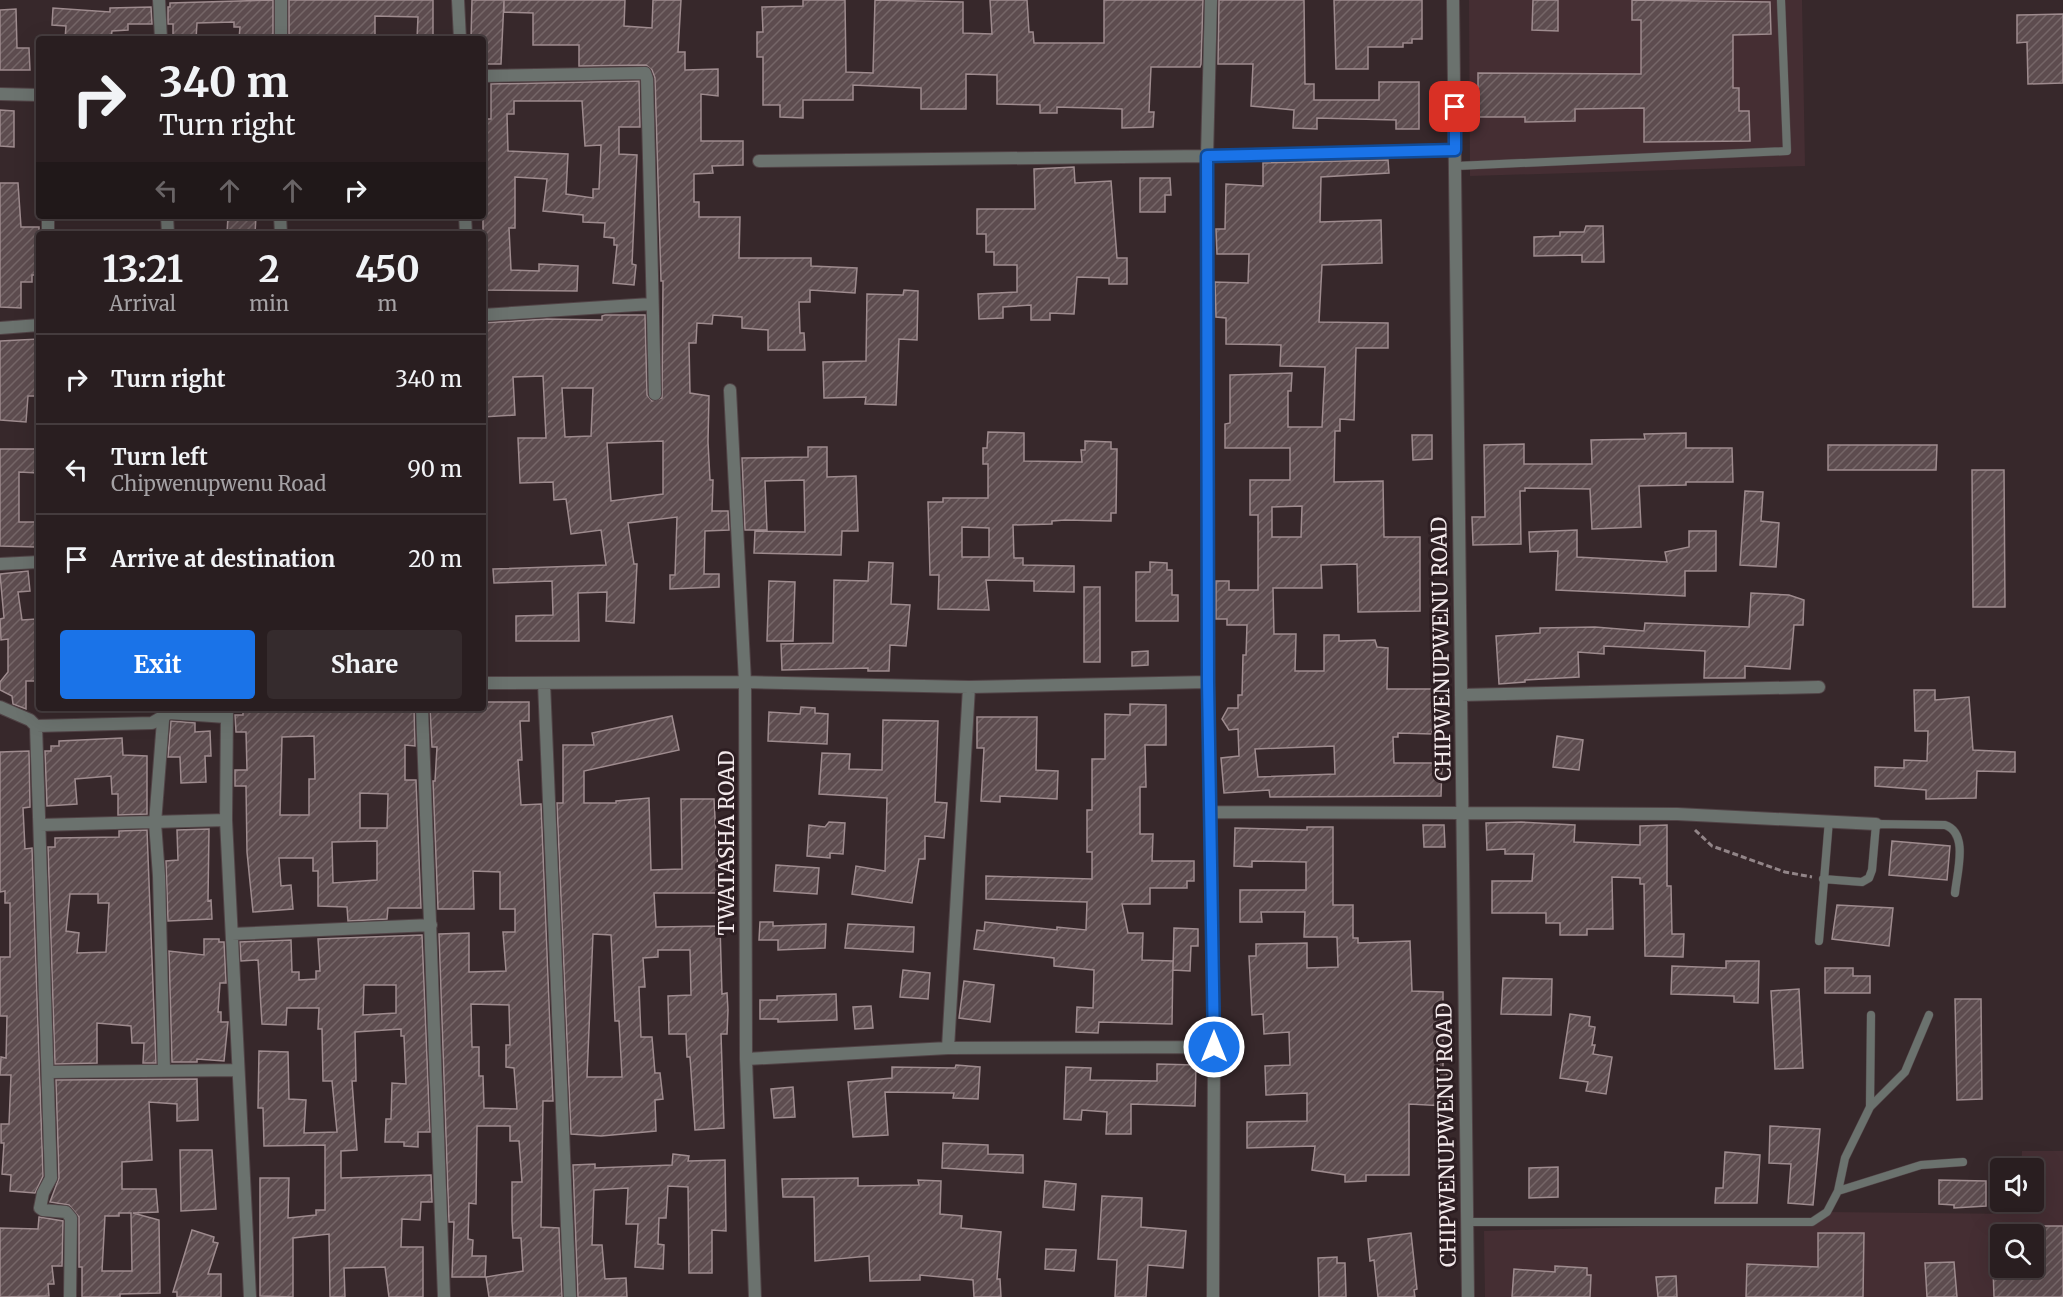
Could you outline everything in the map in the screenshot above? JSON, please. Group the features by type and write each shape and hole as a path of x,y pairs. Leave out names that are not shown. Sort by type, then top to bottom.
{"street":[{"path":"159,0 161,36"},
{"path":"281,0 281,36"},
{"path":"458,0 460,36"},
{"path":"1211,0 1211,71 1207,156 1208,682 1212,812 1214,1047 1213,1297"},
{"name":"CHIPWENUPWENU ROAD","path":"1454,0 1468,1297"},
{"path":"486,76 645,73 647,79 655,394"},
{"path":"0,94 36,95"},
{"path":"759,161 1207,156 1455,150"},
{"path":"486,315 651,304"},
{"path":"0,328 36,325"},
{"name":"TWATASHA ROAD","path":"730,390 745,682 746,1059 755,1297"},
{"path":"0,564 36,562"},
{"path":"486,683 745,682 969,687 1208,682"},
{"path":"544,683 570,1297"},
{"path":"948,1048 969,687"},
{"path":"1461,695 1819,687"},
{"path":"0,706 30,720 36,726 51,1178 40,1208 66,1212 71,1218 70,1297"},
{"path":"422,711 444,1297"},
{"path":"36,726 152,723 163,712"},
{"path":"163,712 226,712 226,820 250,1297"},
{"path":"163,712 155,823 159,876 164,1070"},
{"path":"1212,812 1677,814 1876,824"},
{"path":"40,825 226,820"},
{"path":"232,934 431,925"},
{"path":"746,1059 948,1048 1214,1047"},
{"path":"49,1072 238,1070"}],"lane":[{"path":"1456,166 1786,151 1781,0"},
{"path":"1819,941 1829,820"},
{"path":"1823,879 1862,882 1869,878 1872,870 1876,824 1945,825 1954,828 1959,837 1955,893"},
{"path":"1870,1107 1871,1015"},
{"path":"1467,1222 1812,1222 1827,1212 1838,1191 1845,1158 1870,1107 1905,1072 1916,1053 1929,1015"},
{"path":"1838,1191 1921,1165 1963,1162"}],"path":[{"path":"1677,814 1712,846 1785,872 1823,879"}],"shaded area":[{"path":"1469,0 1802,0 1805,166 1470,176"},
{"path":"2022,1151 2063,1151 2063,1297 1485,1297 1484,1231 1812,1222 1827,1212 2020,1214 2020,1212 2044,1212 2044,1158 2022,1158"}],"building":[{"path":"273,0 273,36 239,36 240,27 234,27 234,22 197,23 196,36 173,36 173,24 168,24 170,3"},
{"path":"289,0 433,0 433,36 417,36 418,17 375,16 375,36 289,36"},
{"path":"472,0 504,0 501,64 486,64 486,36 471,36"},
{"path":"504,0 625,0 624,26 652,28 653,0 681,0 678,52 685,52 685,70 718,69 718,96 701,94 701,141 743,141 743,165 712,166 713,173 694,174 694,202 699,202 699,217 740,217 739,258 811,258 811,266 857,268 855,293 810,290 810,302 799,302 800,333 804,333 805,350 768,350 768,330 742,328 742,317 713,315 712,324 697,323 696,343 689,343 690,393 709,396 708,442 710,480 713,480 712,511 728,511 729,530 705,531 704,574 719,574 719,587 670,589 670,575 675,575 677,517 628,523 634,564 637,564 634,623 606,621 607,592 578,593 579,641 516,641 516,616 553,615 552,581 494,583 493,569 606,565 601,530 571,534 566,499 554,500 553,482 520,483 518,438 546,438 543,376 513,377 515,415 486,417 486,323 547,319 602,320 602,316 605,315 645,315 647,395 652,401 662,398 663,281 661,281 655,78 652,70 646,65 579,66 579,45 533,45 533,13 504,12","holes":["562,388 593,388 591,436 565,437","663,441 663,494 611,501 607,443"]},
{"path":"803,0 845,0 846,72 873,73 875,0 963,2 963,33 992,34 990,0 1027,0 1029,32 1033,32 1034,43 1104,43 1104,0 1203,0 1201,64 1200,67 1151,67 1149,112 1154,112 1153,127 1122,128 1122,109 1057,107 1057,113 1040,113 1040,105 997,104 997,75 966,74 966,109 921,109 921,88 853,85 853,100 803,100 803,118 780,117 780,105 763,105 763,57 757,57 757,32 763,32 762,7 803,6"},
{"path":"1219,0 1304,0 1305,84 1314,84 1314,100 1379,100 1379,82 1419,82 1419,129 1396,129 1396,120 1317,118 1317,129 1293,128 1294,110 1251,106 1253,64 1218,64"},
{"path":"1334,0 1422,0 1422,39 1412,39 1412,43 1403,43 1403,47 1368,47 1368,69 1336,69"},
{"path":"1533,0 1558,0 1558,31 1532,30"},
{"path":"1632,0 1770,2 1771,34 1733,35 1733,88 1739,88 1739,111 1749,111 1750,141 1644,142 1644,108 1575,109 1575,121 1525,122 1525,117 1478,117 1478,73 1641,74 1641,20 1632,20"},
{"path":"151,7 152,24 128,24 128,30 112,31 111,36 65,36 66,26 52,25 53,8 110,12 110,8"},
{"path":"16,9 17,48 29,48 30,70 0,70 0,10"},
{"path":"2063,14 2063,83 2028,84 2027,42 2017,43 2017,15"},
{"path":"639,81 640,127 619,127 619,154 637,155 632,264 636,265 634,285 613,283 617,245 614,245 614,238 604,237 605,223 583,222 583,215 543,211 547,179 515,177 515,228 509,228 511,270 539,271 539,264 578,266 577,291 486,290 486,231 483,231 483,219 486,219 486,119 491,119 491,84","holes":["514,101 582,101 585,146 601,145 599,189 593,189 593,198 566,194 568,154 508,151 507,114 514,114"]},
{"path":"0,110 14,111 14,147 0,146"},
{"path":"1388,160 1389,173 1321,177 1320,222 1381,220 1382,263 1322,265 1319,322 1388,323 1388,348 1356,348 1354,420 1340,419 1340,431 1335,431 1334,482 1383,481 1384,537 1420,537 1420,611 1358,612 1357,564 1321,565 1322,588 1273,588 1274,634 1296,634 1295,671 1324,671 1324,635 1339,635 1339,641 1375,640 1377,647 1388,648 1387,689 1432,689 1432,734 1398,733 1398,737 1393,737 1394,763 1442,763 1441,796 1270,797 1269,790 1224,793 1221,758 1239,756 1238,729 1229,730 1222,719 1228,708 1238,708 1238,695 1242,695 1243,655 1246,655 1247,625 1227,625 1227,619 1216,619 1216,581 1229,581 1229,590 1258,590 1258,515 1250,515 1250,480 1290,480 1290,448 1225,448 1225,424 1230,423 1230,375 1292,373 1291,391 1288,391 1288,427 1322,427 1325,367 1280,366 1281,345 1226,344 1226,318 1216,317 1215,282 1248,283 1249,254 1217,254 1216,229 1225,229 1226,184 1263,186 1263,163","holes":["1302,506 1301,537 1272,537 1272,507","1334,746 1335,774 1258,777 1255,749"]},
{"path":"1074,167 1075,183 1111,181 1117,258 1127,258 1127,284 1109,284 1109,278 1077,277 1074,314 1050,313 1050,320 1031,320 1031,305 1003,307 1003,318 979,319 978,294 1017,292 1017,265 994,265 994,252 986,252 986,234 977,234 977,209 1035,209 1034,169"},
{"path":"1140,178 1170,178 1171,195 1165,195 1165,212 1140,212"},
{"path":"0,183 18,183 21,227 39,227 39,231 36,231 36,275 32,275 32,282 21,282 21,308 0,307"},
{"path":"228,219 256,219 255,231 227,231"},
{"path":"1586,226 1603,226 1604,262 1582,262 1582,255 1534,256 1534,237 1560,236 1560,232 1584,232"},
{"path":"904,290 918,291 917,340 899,339 896,405 865,404 866,397 824,398 823,362 866,361 867,294 903,295"},
{"path":"36,339 36,396 28,396 26,422 0,420 0,341"},
{"path":"988,432 1024,433 1024,461 1082,462 1081,450 1085,450 1085,441 1111,442 1111,449 1117,449 1116,513 1111,513 1111,521 1065,520 1052,521 1052,524 1013,525 1014,558 1023,558 1023,565 1074,566 1074,592 1034,591 1034,581 986,580 989,610 938,609 939,575 930,575 928,502 943,502 943,498 988,498 988,464 983,464 983,448 987,448","holes":["962,527 989,528 989,557 962,557"]},
{"path":"1686,433 1686,448 1732,448 1733,482 1686,482 1686,485 1639,486 1641,527 1592,529 1590,489 1525,488 1525,491 1520,491 1521,544 1473,545 1472,517 1485,517 1484,445 1524,444 1524,464 1592,464 1591,440 1645,439 1644,434"},
{"path":"1412,435 1432,435 1432,459 1413,460"},
{"path":"1828,445 1937,445 1936,470 1828,470"},
{"path":"808,447 827,447 827,477 856,476 858,531 842,531 841,555 754,553 755,531 805,532 804,480 765,481 767,530 745,530 742,458 808,457"},
{"path":"0,449 36,449 36,473 19,472 19,522 35,522 35,547 0,546"},
{"path":"1972,470 2004,470 2005,607 1973,607"},
{"path":"1745,491 1763,492 1761,521 1779,523 1776,567 1740,565"},
{"path":"1577,530 1577,557 1667,562 1665,552 1689,547 1689,531 1716,531 1716,571 1685,571 1685,596 1556,590 1558,551 1530,552 1529,532"},
{"path":"869,562 893,563 891,604 910,605 906,646 890,645 889,671 868,671 868,668 782,670 781,644 833,643 834,580 868,581"},
{"path":"1150,562 1167,563 1167,570 1172,570 1172,595 1178,595 1178,621 1136,621 1136,572 1150,572"},
{"path":"28,571 30,591 18,592 22,620 36,619 36,681 26,681 26,709 13,704 12,696 0,690 0,682 8,672 8,639 1,640 0,619 4,618 0,574"},
{"path":"769,581 795,582 793,641 767,641"},
{"path":"1084,587 1100,587 1100,662 1084,662"},
{"path":"1751,593 1789,595 1804,600 1803,625 1794,625 1790,669 1745,666 1745,678 1704,678 1705,651 1604,646 1604,654 1578,652 1579,677 1499,684 1496,636 1540,633 1540,628 1595,627 1644,631 1645,623 1749,627"},
{"path":"1148,651 1148,665 1132,666 1132,652"},
{"path":"1914,690 1935,690 1935,700 1969,697 1973,750 2015,752 2015,772 1977,771 1976,798 1926,799 1926,790 1875,786 1875,767 1904,768 1904,760 1927,761 1928,731 1915,731"},
{"path":"487,702 529,702 529,721 520,721 522,760 518,760 521,805 541,804 553,1101 543,1101 541,1227 559,1228 562,1297 489,1297 486,1277 523,1271 521,1238 513,1238 512,1221 512,1182 522,1182 519,1141 510,1141 510,1126 477,1126 476,1204 469,1203 468,1239 473,1240 472,1256 486,1256 485,1277 452,1277 454,1222 449,1222 439,934 469,933 469,972 506,971 503,932 515,932 515,909 500,909 500,872 473,871 474,909 438,909 433,781 435,781 437,747 432,747 430,711 486,711","holes":["471,1004 509,1005 510,1045 506,1045 506,1067 514,1068 517,1109 484,1108 483,1076 479,1076 479,1047 472,1047"]},
{"path":"1130,704 1166,705 1166,745 1145,745 1146,787 1140,787 1140,834 1153,834 1152,861 1194,861 1194,881 1187,881 1187,888 1150,888 1150,904 1122,904 1128,933 1143,933 1142,960 1173,961 1172,1024 1099,1022 1098,1033 1076,1032 1077,1007 1093,1008 1094,970 1054,966 1054,958 974,949 977,930 984,931 985,922 1057,930 1057,927 1086,930 1087,902 986,899 986,876 1092,879 1092,852 1087,852 1087,810 1092,810 1092,759 1105,759 1105,714 1130,715"},
{"path":"801,707 815,708 815,713 828,714 827,744 768,741 769,712 800,714"},
{"path":"243,711 414,711 415,746 405,745 405,780 416,780 421,908 388,908 387,919 348,921 347,907 318,906 318,871 313,871 313,858 279,858 281,886 291,885 293,909 253,912 247,852 246,786 235,786 235,770 247,770 246,732 236,732 235,715 243,715","holes":["314,736 315,779 309,779 309,815 280,815 282,737","360,793 388,794 387,828 360,828","377,841 377,880 333,883 332,842"]},
{"path":"672,716 679,750 584,771 584,803 616,803 616,801 649,798 651,870 682,869 681,799 714,799 719,893 654,893 656,927 720,926 722,994 727,993 728,1010 727,1034 721,1034 724,1128 695,1130 690,1057 687,1057 686,1034 669,1034 668,996 691,995 690,950 658,950 658,957 643,958 645,987 639,987 641,1037 652,1037 655,1073 660,1073 663,1099 655,1100 656,1131 601,1136 571,1134 557,803 563,803 563,745 594,745 592,733","holes":["593,934 611,935 615,1021 619,1021 622,1077 587,1077"]},
{"path":"977,717 1037,717 1036,770 1058,771 1057,799 1000,796 1000,802 981,801 984,748 977,748"},
{"path":"883,720 938,721 935,802 947,803 944,838 925,836 925,859 919,859 912,903 852,894 856,866 885,871 887,798 819,794 822,753 850,754 849,769 882,770"},
{"path":"171,721 195,723 195,732 210,731 211,756 205,756 206,782 181,783 180,757 168,757"},
{"path":"1557,736 1583,740 1579,770 1553,767"},
{"path":"122,738 123,755 147,756 147,814 118,815 118,794 112,794 111,776 75,779 77,804 47,806 45,751 51,751 51,746 59,746 59,741"},
{"path":"29,751 30,807 23,808 25,849 32,848 43,1176 35,1193 10,1191 11,1175 2,1174 4,1143 1,1143 1,1124 9,1124 11,1075 0,1075 1,1057 6,1058 7,1016 0,1016 0,957 10,957 10,903 5,903 5,891 0,892 0,752"},
{"path":"829,822 845,823 843,854 830,853 830,858 807,856 809,825 825,827"},
{"path":"1486,823 1575,825 1574,842 1640,845 1640,826 1667,825 1667,886 1671,886 1672,934 1684,934 1683,957 1645,956 1644,884 1640,884 1640,878 1612,877 1613,929 1587,929 1587,935 1560,935 1560,923 1546,923 1546,913 1492,913 1492,881 1532,881 1534,854 1505,854 1505,849 1487,850"},
{"path":"1423,825 1444,825 1445,847 1424,847"},
{"path":"1307,827 1333,827 1333,905 1353,905 1353,938 1358,938 1358,943 1410,941 1412,991 1443,992 1443,1070 1447,1070 1446,1106 1409,1104 1409,1175 1366,1175 1366,1181 1345,1182 1345,1175 1312,1170 1315,1146 1247,1148 1247,1122 1307,1121 1307,1093 1266,1095 1265,1066 1290,1065 1289,1032 1264,1034 1263,1014 1252,1015 1249,956 1256,956 1256,944 1307,943 1307,968 1338,967 1337,937 1304,937 1305,912 1261,912 1262,922 1240,922 1240,890 1306,890 1306,862 1252,861 1252,867 1234,866 1235,828 1307,830"},
{"path":"209,829 208,901 211,900 212,919 168,921 166,861 178,860 177,830"},
{"path":"147,830 156,1063 143,1063 144,1043 132,1043 131,1026 97,1023 97,1063 55,1064 48,847 55,847 55,838 119,837 119,831","holes":["70,894 98,894 98,903 109,903 106,952 77,953 79,933 66,931"]},
{"path":"1892,841 1950,846 1947,880 1889,875"},
{"path":"776,865 819,868 817,894 774,891"},
{"path":"1837,905 1893,908 1889,946 1832,939"},
{"path":"760,922 773,922 773,926 826,924 825,948 778,950 778,940 759,940"},
{"path":"848,924 914,927 913,952 845,948"},
{"path":"1174,928 1198,929 1198,946 1191,946 1190,971 1173,970"},
{"path":"422,935 430,1132 418,1132 418,1147 404,1146 404,1142 385,1142 386,1119 391,1119 392,1083 406,1084 404,1036 401,1036 401,1029 355,1032 356,1081 352,1081 357,1150 341,1151 341,1178 431,1175 432,1202 421,1202 420,1220 402,1219 401,1247 423,1247 423,1297 389,1297 385,1267 344,1268 345,1297 330,1297 329,1234 293,1238 293,1297 260,1296 260,1178 289,1178 288,1218 316,1215 316,1210 325,1210 325,1145 264,1146 263,1108 258,1108 259,1051 288,1052 289,1099 306,1100 304,1133 337,1132 332,1081 323,1081 322,1029 318,1029 319,1008 287,1008 286,1025 262,1024 258,960 241,961 240,942 291,940 292,972 299,972 299,980 316,979 316,971 320,971 318,939","holes":["364,985 396,985 396,1013 363,1015"]},
{"path":"204,939 219,939 219,942 224,942 226,983 220,983 218,1012 221,1012 221,1022 228,1022 224,1061 197,1059 197,1062 172,1062 169,951 204,955"},
{"path":"1726,961 1759,961 1758,1003 1734,1002 1734,996 1671,994 1672,966 1726,968"},
{"path":"1825,968 1853,968 1853,976 1870,976 1870,993 1825,993"},
{"path":"903,970 930,973 928,999 900,997"},
{"path":"1503,978 1552,979 1551,1015 1501,1014"},
{"path":"964,981 994,985 990,1022 959,1018"},
{"path":"1799,989 1803,1068 1775,1069 1771,991"},
{"path":"836,994 837,1020 778,1022 778,1019 760,1019 760,1000 777,1000 777,996"},
{"path":"1955,999 1981,999 1982,1099 1957,1100"},
{"path":"871,1006 873,1028 855,1029 853,1007"},
{"path":"1570,1014 1590,1017 1589,1026 1595,1027 1593,1054 1612,1057 1606,1094 1586,1091 1588,1082 1560,1078"},
{"path":"1157,1064 1196,1065 1195,1106 1131,1104 1131,1134 1106,1134 1107,1112 1082,1110 1081,1120 1064,1119 1066,1067 1091,1068 1090,1080 1157,1081"},
{"path":"956,1065 980,1067 978,1099 953,1098 954,1093 885,1092 888,1135 853,1137 848,1082 892,1078 892,1067 955,1068"},
{"path":"197,1079 198,1120 177,1121 177,1104 149,1102 152,1160 122,1162 122,1189 156,1189 158,1212 133,1213 159,1220 160,1293 120,1294 120,1297 82,1297 82,1267 79,1267 79,1217 69,1205 50,1202 59,1178 56,1080","holes":["131,1213 132,1271 102,1271 105,1216"]},
{"path":"793,1087 795,1117 774,1118 771,1089"},
{"path":"1770,1126 1820,1129 1813,1205 1788,1203 1791,1164 1769,1163"},
{"path":"943,1143 988,1145 988,1154 1023,1155 1023,1173 942,1168"},
{"path":"180,1150 212,1150 216,1209 181,1211"},
{"path":"1725,1152 1760,1155 1757,1203 1715,1203 1716,1188 1723,1188"},
{"path":"673,1154 689,1156 688,1161 725,1160 726,1231 712,1230 712,1273 689,1273 688,1187 668,1186 666,1218 659,1218 658,1244 664,1245 663,1269 635,1267 638,1224 626,1224 628,1188 594,1190 592,1245 602,1245 605,1279 626,1278 627,1297 578,1297 573,1165 595,1164 595,1168 672,1165"},
{"path":"1558,1167 1558,1197 1529,1198 1529,1168"},
{"path":"858,1178 858,1186 919,1185 918,1180 941,1181 940,1214 962,1216 961,1228 1001,1232 997,1279 1000,1279 1001,1297 974,1297 973,1280 920,1275 920,1280 870,1281 869,1256 815,1261 814,1197 783,1197 782,1179"},
{"path":"1939,1180 1986,1181 1986,1206 1954,1208 1954,1205 1939,1204"},
{"path":"1045,1181 1076,1184 1074,1210 1043,1207"},
{"path":"1102,1196 1142,1198 1141,1227 1186,1231 1183,1268 1148,1265 1146,1297 1115,1297 1117,1260 1098,1259"},
{"path":"39,1217 63,1221 62,1266 52,1266 54,1284 48,1284 49,1296 0,1297 0,1228 38,1229"},
{"path":"2044,1226 2063,1226 2063,1297 1994,1297 1993,1278 2044,1278"},
{"path":"192,1230 214,1237 213,1242 218,1243 208,1274 221,1274 221,1297 177,1297 177,1292 173,1292"},
{"path":"1411,1233 1417,1289 1414,1290 1415,1297 1378,1297 1374,1260 1370,1261 1368,1239"},
{"path":"1818,1233 1864,1233 1863,1297 1746,1297 1747,1264 1818,1267"},
{"path":"1046,1249 1076,1250 1074,1271 1045,1269"},
{"path":"1337,1257 1337,1263 1345,1263 1346,1297 1319,1297 1318,1258"},
{"path":"1954,1262 1957,1297 1927,1297 1925,1263"},
{"path":"1555,1266 1587,1268 1587,1275 1591,1275 1590,1297 1512,1297 1514,1269 1555,1272"},
{"path":"1676,1276 1677,1297 1658,1297 1656,1277"}],"route":[{"path":"1214,1047 1212,812 1208,682 1207,156 1455,150 1455,107"}]}
